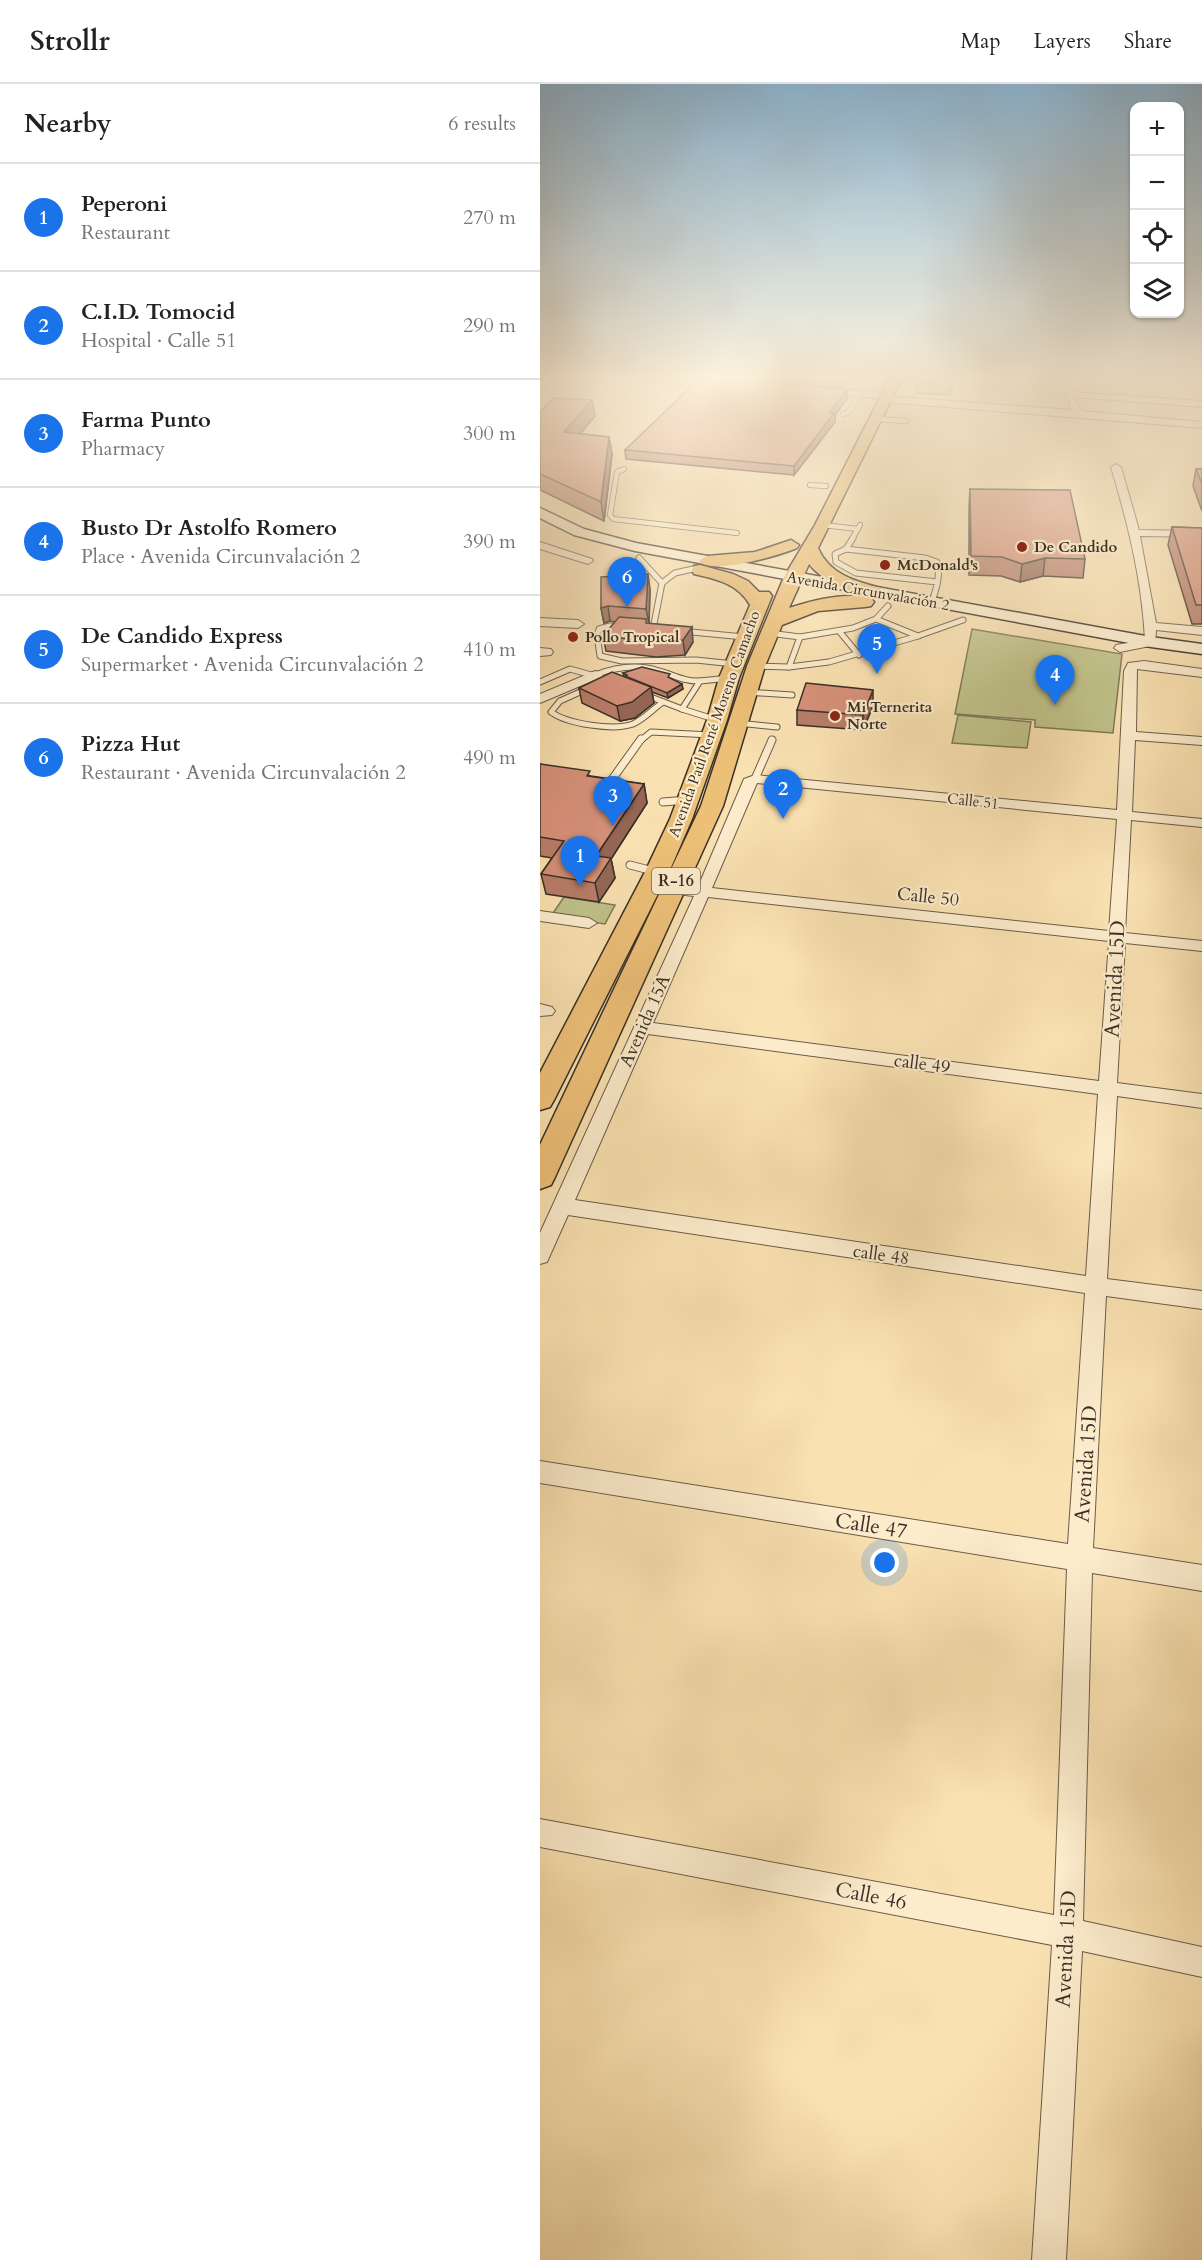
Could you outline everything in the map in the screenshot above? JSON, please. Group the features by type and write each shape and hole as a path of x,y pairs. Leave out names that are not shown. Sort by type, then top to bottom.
{"main road":[{"name":"R-16","path":"814,506 829,482"},
{"name":"R-16","path":"781,581 810,549 844,482"},
{"name":"Avenida Circunvalación 2","path":"540,512 579,532 700,567"},
{"name":"Avenida Circunvalación 2","path":"540,527 569,540 639,558 870,597 925,601 1151,634 1202,649"},
{"name":"R-16","path":"700,567 757,557 794,540 781,581"},
{"path":"810,549 814,562 826,573 870,597"},
{"path":"700,567 726,576 747,587 753,592 767,620 816,604 870,597"},
{"name":"Avenida Paúl René Moreno Camacho","path":"540,1177 660,882 689,800 722,726 741,675 767,620 781,581"},
{"name":"Avenida Circunvalación 2","path":"870,597 888,606 963,620 1125,658 1202,659"},
{"name":"Avenida Paúl René Moreno Camacho","path":"741,675 744,637 767,620"},
{"name":"Avenida Paúl René Moreno Camacho","path":"540,1100 660,882 712,806 722,726"}],"street":[{"path":"1120,482 1135,533 1151,634"},
{"path":"1135,533 1202,534"},
{"path":"540,545 588,561"},
{"path":"540,622 578,624"},
{"path":"1202,631 1151,634 1125,658 1144,665 1202,673"},
{"name":"Avenida 15D","path":"1049,2260 1068,1933 1080,1558 1130,735 1125,658"},
{"path":"540,699 596,675"},
{"path":"1130,735 1202,741"},
{"name":"Calle 51","path":"751,782 1202,823"},
{"name":"Avenida 15A","path":"540,1256 751,782"},
{"name":"Calle 50","path":"660,882 703,892 1202,946"},
{"path":"540,916 589,923"},
{"name":"calle 49","path":"641,1027 1202,1101"},
{"name":"calle 48","path":"562,1206 1098,1287 1202,1300"},
{"name":"Calle 47","path":"540,1472 1202,1578"},
{"name":"Calle 46","path":"540,1833 1068,1933 1202,1962"}],"lane":[{"path":"615,482 610,515 613,519 737,533"},
{"path":"810,485 826,486"},
{"path":"823,525 860,526 846,549"},
{"path":"925,601 937,582 939,564 932,559 846,549 837,551 834,558 845,570 937,582"},
{"path":"639,558 662,583"},
{"path":"653,629 662,583 675,573 700,567"},
{"path":"924,581 925,601"},
{"path":"767,620 800,637 839,631 876,620 888,606"},
{"path":"876,620 918,636"},
{"path":"596,675 614,668 627,667 653,669 682,680 700,681 829,662 859,655 963,620"},
{"path":"632,627 610,626 599,629 597,635 600,656 648,661 696,660 792,695"},
{"path":"642,628 664,630"},
{"path":"676,631 744,637"},
{"path":"839,631 859,655"},
{"path":"789,667 800,637"},
{"path":"540,682 568,668 579,668 607,679 560,701 552,708 551,712 554,715 566,720 622,726 636,722 663,702"},
{"path":"682,709 700,681"},
{"path":"635,691 722,726"},
{"path":"608,785 643,736 651,732 722,726 777,727"},
{"path":"751,782 772,740"},
{"path":"663,802 689,800"},
{"path":"630,865 660,882"}],"green space":[{"path":"972,629 1122,654 1113,733 1035,727 1035,720 955,714"},
{"path":"958,715 1031,722 1027,748 952,743"},
{"path":"564,897 615,905 605,924 551,916"}],"building":[{"path":"556,482 604,482 601,502"},
{"name":"De Candido","path":"970,489 1070,490 1085,559 1045,558 1022,564 1002,557 971,556"},
{"path":"1172,527 1202,528 1202,605 1196,605"},
{"path":"648,574 646,609 608,606 601,608 601,577"},
{"path":"619,617 646,619 646,623 692,627 683,640 653,642 603,636"},
{"path":"642,667 670,674 668,677 682,684 667,693 625,676 627,675 623,673"},
{"path":"612,672 651,687 632,702 617,706 579,688"},
{"path":"806,683 873,690 863,715 797,710"},
{"path":"540,764 590,771 587,776 644,784 596,856 611,858 595,883 541,874 564,841 540,837"}],"place":[{"name":"De Candido","path":"1022,547"},
{"name":"McDonald's","path":"885,565"},
{"name":"Pizza Hut","path":"627,607"},
{"name":"Pollo Tropical","path":"573,637"},
{"name":"De Candido Express","path":"877,674"},
{"name":"Busto Dr Astolfo Romero","path":"1055,705"},
{"name":"Mi Ternerita Norte","path":"835,716"},
{"name":"C.I.D. Tomocid","path":"783,819"},
{"name":"Farma Punto","path":"613,826"},
{"name":"Peperoni","path":"580,886"}]}
